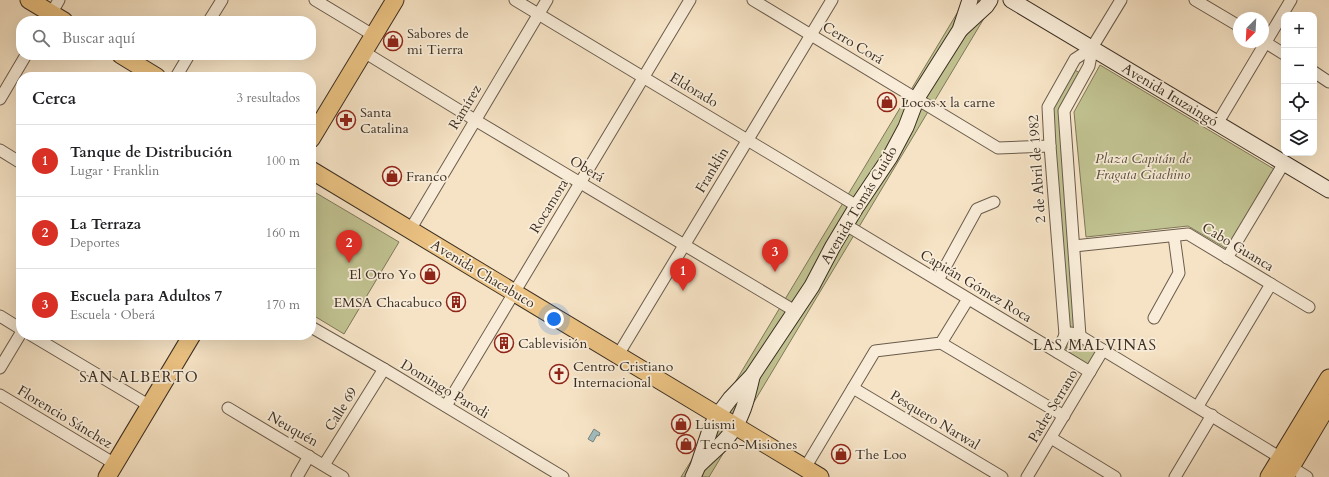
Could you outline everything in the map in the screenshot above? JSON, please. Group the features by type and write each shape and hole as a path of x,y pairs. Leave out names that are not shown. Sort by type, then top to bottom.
{"main road":[{"path":"29,0 55,14"},
{"path":"316,131 395,0"},
{"name":"Avenida Tomás Guido","path":"695,471 711,427 718,415 730,399 752,376 812,286 857,206 890,156 906,127 917,98 960,30 970,0"},
{"name":"Avenida Tomás Guido","path":"960,30 986,6 990,0"},
{"name":"Avenida Ituzaingó","path":"1011,0 1329,190"},
{"path":"129,60 149,72"},
{"name":"Avenida Chacabuco","path":"316,173 820,477"},
{"path":"111,473 189,340"},
{"name":"Avenida Tomás Guido","path":"695,471 727,438 735,426 744,410 752,376"},
{"path":"1285,467 1329,378"},
{"path":"1269,477 1285,467 1329,403"}],"street":[{"path":"213,16 222,0"},
{"path":"315,0 373,35"},
{"name":"Eldorado","path":"515,0 857,206"},
{"name":"Ramírez","path":"410,230 547,0"},
{"name":"Rocamora","path":"446,406 690,0"},
{"name":"Cerro Corá","path":"753,0 998,148 1050,146"},
{"name":"Franklin","path":"618,355 832,0"},
{"path":"1057,352 1072,335 1074,246 1064,111 1089,66 1092,48 1121,0"},
{"path":"1196,0 1233,22"},
{"path":"1269,34 1291,0"},
{"path":"1269,45 1281,52"},
{"name":"2 de Abril de 1982","path":"1072,335 1050,146 1048,107 1075,59 1092,48"},
{"path":"1217,124 1261,48"},
{"name":"Oberá","path":"364,52 795,311"},
{"path":"0,99 23,60"},
{"path":"179,72 186,60"},
{"path":"1317,74 1329,82"},
{"path":"0,150 16,160"},
{"path":"1227,258 1284,163"},
{"path":"938,280 977,209 994,202"},
{"name":"Capitán Gómez Roca","path":"846,225 1090,372"},
{"name":"Cabo Guanca","path":"1074,246 1188,234 1309,307"},
{"path":"1154,318 1179,273 1174,236"},
{"path":"1198,406 1271,284"},
{"path":"941,343 968,299"},
{"path":"0,316 16,326"},
{"name":"Domingo Parodi","path":"316,330 384,369 561,476"},
{"path":"1072,335 1104,350 1198,406 1285,467 1307,477"},
{"path":"0,368 17,340"},
{"path":"39,340 150,406"},
{"path":"805,468 876,351 941,343 1064,416"},
{"name":"Padre Serrano","path":"1027,477 1104,350"},
{"name":"Calle 69","path":"324,465 384,369"},
{"name":"Pesquero Narwal","path":"853,388 1002,477"},
{"name":"Florencio Sánchez","path":"0,395 111,473"},
{"name":"Neuquén","path":"228,408 343,477"},
{"path":"1175,477 1212,415"},
{"path":"1050,438 1115,477"},
{"path":"296,477 309,456"}],"green space":[{"path":"965,0 995,0 709,477 681,477 698,450 716,414"},
{"name":"Plaza Capitán de Fragata Giachino","path":"1100,65 1274,169 1227,249 1188,226 1086,237 1074,112"},
{"path":"1073,69 1080,73 1060,111 1075,328 1067,329 1051,109"},
{"path":"316,193 399,242 344,334 316,317"},
{"path":"1074,337 1099,352 1089,365 1067,351 1066,341"}],"water":[{"path":"594,429 600,433 593,442 588,439"}],"place":[{"name":"Sabores de mi Tierra","path":"393,41"},
{"name":"Locos x la carne","path":"887,102"},
{"name":"Santa Catalina","path":"346,120"},
{"name":"Franco","path":"392,176"},
{"name":"La Terraza","path":"349,263"},
{"name":"Escuela para Adultos 7","path":"775,272"},
{"name":"El Otro Yo","path":"430,274"},
{"name":"Tanque de Distribución","path":"683,291"},
{"name":"EMSA Chacabuco","path":"456,302"},
{"name":"Cablevisión","path":"504,343"},
{"name":"Centro Cristiano Internacional","path":"559,374"},
{"name":"Luismi","path":"681,424"},
{"name":"Tecno-Misiones","path":"686,444"},
{"name":"The Loo","path":"841,454"}],"district":[{"name":"LAS MALVINAS","path":"1095,345"},
{"name":"SAN ALBERTO","path":"139,377"}]}
